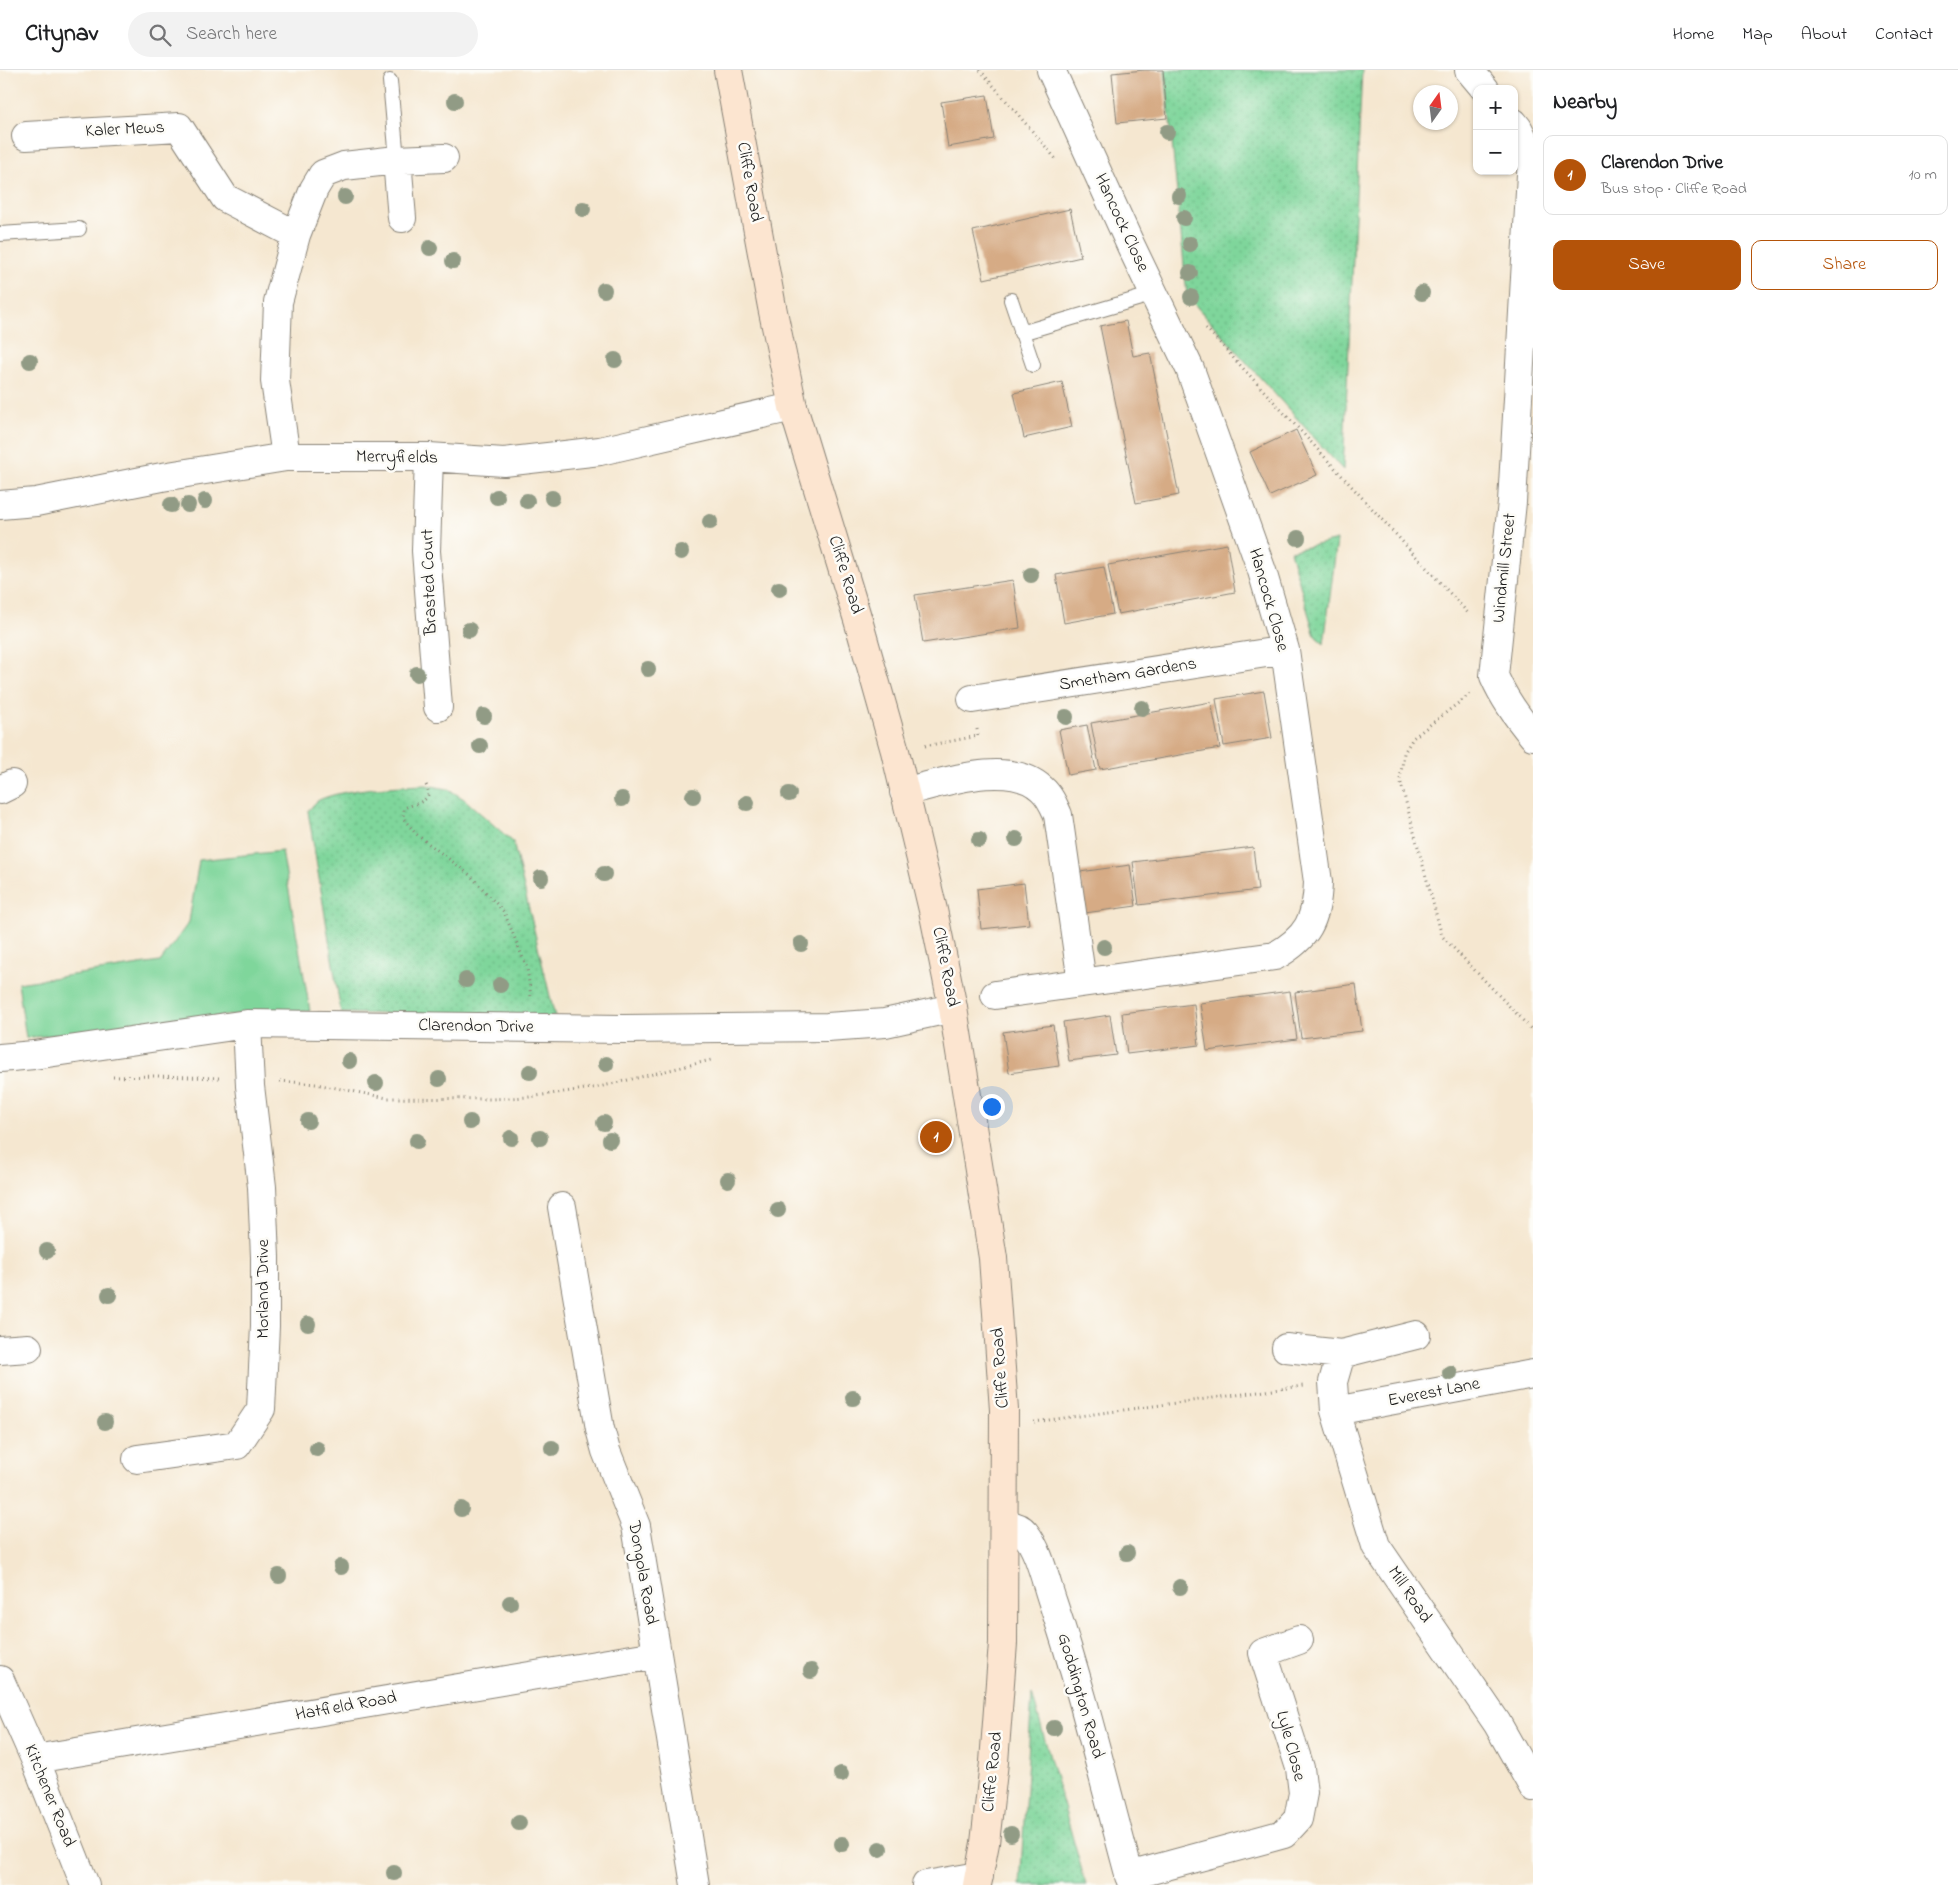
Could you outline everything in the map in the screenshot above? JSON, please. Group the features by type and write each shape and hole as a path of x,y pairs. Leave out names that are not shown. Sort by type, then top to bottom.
{"street":[{"name":"Cliffe Road","path":"728,70 792,407 858,620 895,751 933,910 953,1008 993,1258 1004,1393 1005,1525 1001,1685 990,1801 978,1881"},
{"name":"Hancock Close","path":"995,995 1274,956 1293,946 1305,932 1314,914 1318,882 1284,650 1262,571 1190,370 1051,70"},
{"path":"1469,70 1482,85"},
{"name":"Kaler Mews","path":"26,136 179,127 225,198 296,235"},
{"name":"Windmill Street","path":"1494,676 1522,504 1532,157 1518,128"},
{"path":"286,457 275,381 278,302 296,235 314,189 323,174 344,166 397,160 444,158"},
{"path":"397,160 402,218"},
{"name":"Merryfields","path":"0,505 36,502 162,477 286,457 428,457 504,462 600,451 792,407"},
{"name":"Brasted Court","path":"428,457 426,551 438,707"},
{"name":"Smetham Gardens","path":"972,699 1284,650"},
{"path":"1494,676 1501,693 1533,736"},
{"path":"904,792 988,774 1018,776 1031,780 1050,797 1058,815 1082,982"},
{"name":"Clarendon Drive","path":"0,1058 34,1055 247,1024 624,1029 826,1026 885,1023 953,1008"},
{"name":"Morland Drive","path":"136,1459 237,1446 261,1409 265,1326 265,1257 262,1187 250,1078 247,1024"},
{"name":"Dongola Road","path":"562,1207 600,1429 606,1451 636,1526 695,1885"},
{"path":"1286,1348 1341,1354 1416,1335"},
{"path":"0,1350 28,1348"},
{"name":"Mill Road","path":"1341,1354 1333,1382 1335,1411 1376,1546 1496,1723 1533,1788"},
{"name":"Everest Lane","path":"1335,1411 1533,1374"},
{"name":"Goddington Road","path":"1005,1525 1018,1527 1024,1531 1032,1543 1040,1563 1066,1644 1130,1881"},
{"name":"Lyle Close","path":"1130,1881 1284,1834 1298,1819 1303,1793 1300,1768 1263,1653 1299,1640"},
{"name":"Hatfield Road","path":"35,1759 656,1654"},
{"name":"Kitchener Road","path":"0,1680 35,1759 85,1885"},
{"path":"926,1885 978,1881"}],"lane":[{"path":"390,82 397,160"},
{"path":"0,234 79,229"},
{"path":"1021,333 1154,294"},
{"path":"1011,300 1033,365"}],"path":[{"path":"1204,326 1498,646"},
{"path":"1494,676 1413,738 1404,754 1400,780 1442,936 1533,1031"},
{"path":"895,751 978,736 972,699"},
{"path":"426,785 429,790 428,796 422,802 404,808 402,818 416,834 470,875 504,912 526,968 532,1001"},
{"path":"109,1077 250,1078 316,1084 387,1098 492,1099 529,1097 599,1087 712,1060"},
{"path":"1004,1426 1333,1382"}],"green space":[{"path":"1165,70 1362,70 1343,470 1187,296"},
{"path":"1337,540 1324,644 1315,636 1290,551"},
{"path":"426,785 448,789 464,799 513,842 555,1017 341,1013 308,811 319,800 343,793 372,788"},
{"path":"282,851 310,1011 241,1014 26,1038 18,983 160,962 189,922 199,860"},
{"path":"1032,1694 1086,1885 1020,1885"}],"building":[{"path":"1163,70 1167,118 1117,123 1112,73"},
{"path":"987,95 994,139 948,147 941,102"},
{"path":"1070,209 1081,257 984,279 973,231"},
{"path":"1126,321 1133,356 1150,353 1179,495 1136,503 1100,326"},
{"path":"1062,382 1072,427 1024,438 1014,393"},
{"path":"1296,430 1317,475 1270,496 1250,452"},
{"path":"1227,544 1235,592 1118,614 1108,565"},
{"path":"1104,567 1113,614 1064,623 1056,575"},
{"path":"1013,580 1020,628 923,643 915,595"},
{"path":"1264,691 1272,738 1224,746 1216,699"},
{"path":"1211,702 1220,748 1100,769 1091,723"},
{"path":"1087,725 1096,770 1068,775 1059,730"},
{"path":"1253,847 1258,890 1139,905 1133,862"},
{"path":"1130,865 1136,906 1085,913 1080,872"},
{"path":"1024,883 1029,924 981,929 977,889"},
{"path":"1356,984 1362,1031 1301,1038 1295,992"},
{"path":"1290,991 1297,1039 1207,1051 1200,1003"},
{"path":"1194,1004 1199,1045 1127,1054 1122,1013"},
{"path":"1110,1015 1116,1055 1069,1061 1063,1022"},
{"path":"1053,1025 1059,1066 1009,1073 1003,1032"}],"place":[{"name":"Clarendon Drive","path":"936,1137"}]}
